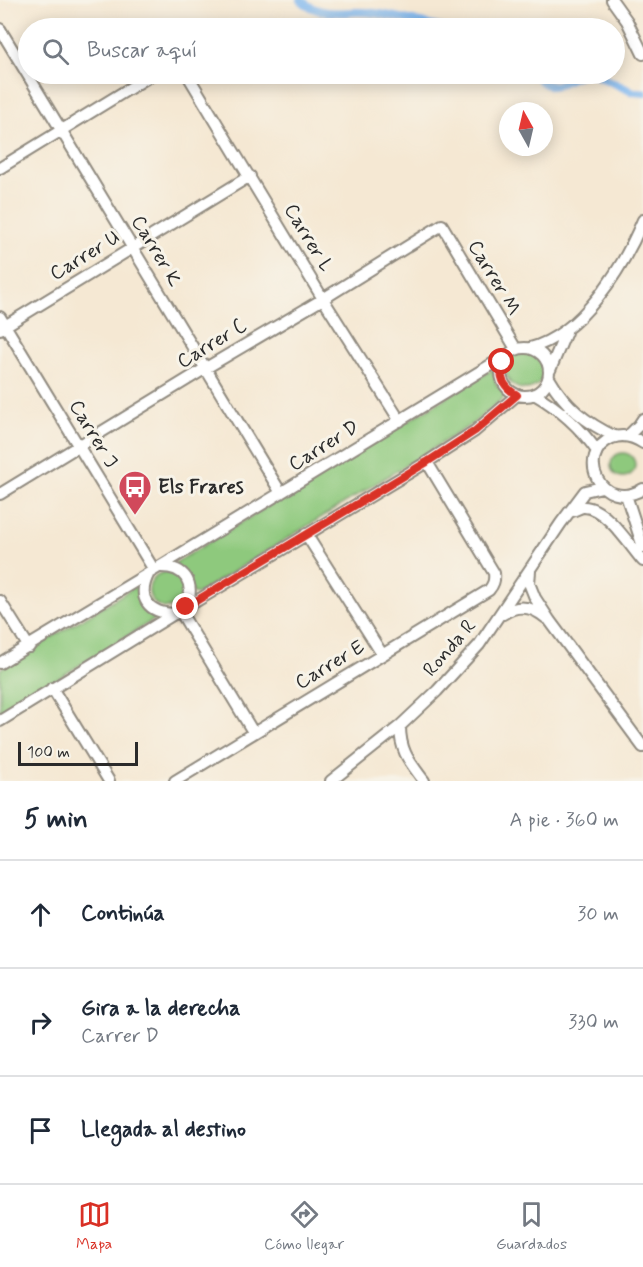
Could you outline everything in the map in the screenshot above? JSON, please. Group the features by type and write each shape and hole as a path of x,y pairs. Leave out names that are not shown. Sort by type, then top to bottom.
{"street":[{"path":"612,0 625,18"},
{"path":"625,18 643,54"},
{"name":"Carrer K","path":"0,29 18,59"},
{"name":"Carrer K","path":"34,84 281,493"},
{"path":"0,168 136,84"},
{"name":"Carrer L","path":"193,84 323,299 400,421"},
{"name":"Carrer U","path":"2,324 133,248 250,176"},
{"path":"566,330 541,391 534,394 517,395 510,391 501,378 502,362 511,352 548,342 566,330 597,297 624,261 643,220"},
{"name":"Carrer C","path":"0,494 442,225"},
{"name":"Carrer M","path":"442,225 511,352"},
{"name":"Carrer J","path":"2,324 80,446 154,570"},
{"path":"530,348 544,356 549,374 560,396 578,415 616,437"},
{"name":"Carrer D","path":"0,663 511,352"},
{"path":"534,394 572,421 597,451"},
{"path":"0,721 427,462 475,431 517,395"},
{"path":"628,436 643,419"},
{"path":"643,443 628,436 616,437 602,445 597,451 594,470 602,487 617,495 626,495 643,489"},
{"name":"Carrer E","path":"175,781 489,590 495,579 494,573 427,462"},
{"name":"Ronda R","path":"331,781 400,726 437,691 479,645 585,491 602,487"},
{"path":"626,495 643,547"},
{"path":"569,513 582,507 596,510 611,523 643,561"},
{"path":"306,534 382,654"},
{"path":"175,568 187,578 190,593 180,610 159,612 147,603 143,588 154,570 175,568"},
{"path":"531,568 529,585 550,621 643,747"},
{"path":"0,601 29,646"},
{"path":"500,616 509,610 525,607 539,612 550,621"},
{"path":"180,610 253,732"},
{"path":"52,688 109,781"},
{"path":"400,726 400,740 405,755 424,781"}],"green space":[{"path":"525,351 539,356 544,370 539,384 525,389 511,384 506,370 511,356"},
{"path":"493,369 496,384 506,396 471,425 197,594 193,593 175,563"},
{"path":"623,453 628,454 634,460 634,470 628,476 623,477 618,476 612,470 611,465 612,460 618,454"},
{"path":"167,572 180,577 185,590 180,603 167,608 154,603 149,590 154,577"},
{"path":"136,586 140,586 157,618 0,714 0,669"}],"waterway":[{"path":"301,0 317,10 326,12 363,12 399,18"},
{"path":"546,84 552,86 559,84"},
{"path":"616,84 633,92 643,93"}],"place":[{"name":"Els Frares","path":"135,516"}],"route":[{"path":"186,607 475,431 517,395 504,385 501,378 502,362"}]}
